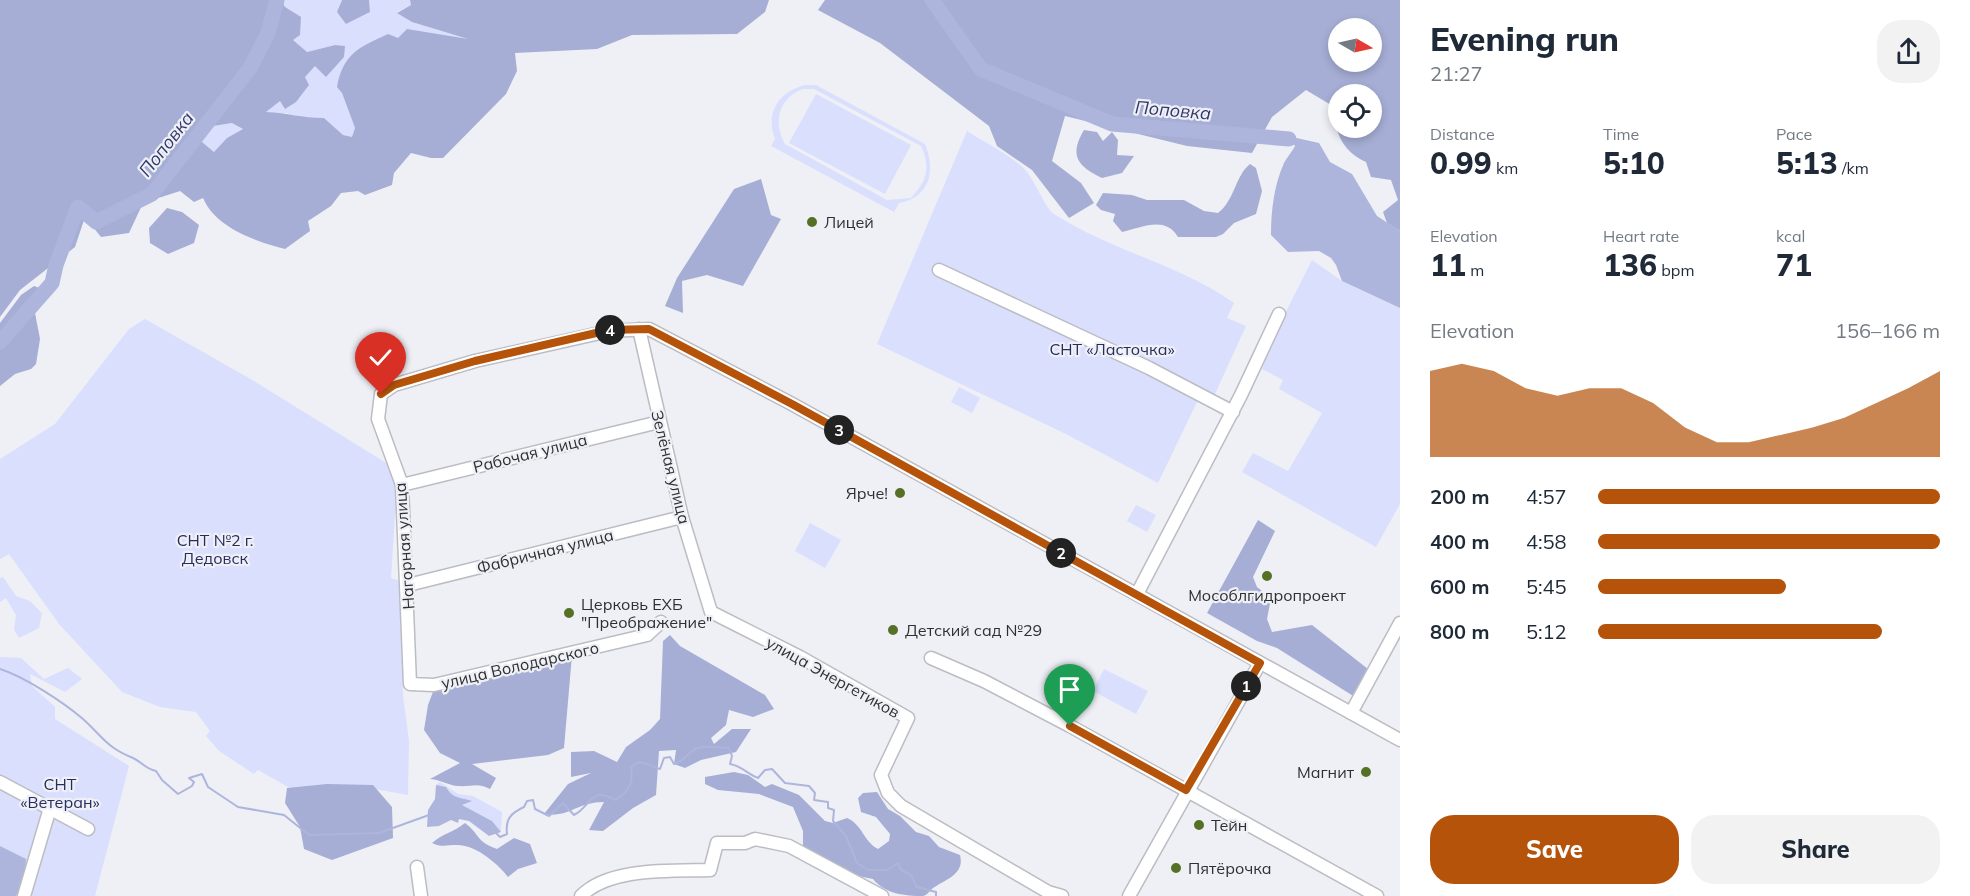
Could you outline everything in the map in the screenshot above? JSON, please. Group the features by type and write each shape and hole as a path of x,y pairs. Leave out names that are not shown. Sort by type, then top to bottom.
{"street":[{"path":"939,270 1149,368 1233,412"},
{"path":"1137,594 1233,412 1279,314"},
{"path":"639,329 657,332 1400,740"},
{"name":"Нагорная улица","path":"410,684 408,585 402,485 378,419 381,394 394,385 475,361 609,330 639,329"},
{"name":"Зелёная улица","path":"639,329 682,517 707,604"},
{"name":"Рабочая улица","path":"402,485 659,422"},
{"name":"Фабричная улица","path":"408,585 682,517"},
{"name":"улица Энергетиков","path":"707,604 711,612 800,657 908,718 881,775 888,793 901,806 1048,892 1062,896"},
{"name":"улица Володарского","path":"410,684 434,685 648,635 661,622"},
{"path":"1351,713 1400,623"},
{"path":"931,658 1027,703 1377,896"},
{"path":"1129,896 1186,790 1260,663"},
{"path":"0,782 88,828"},
{"path":"24,896 50,808"},
{"path":"581,896 588,889 614,878 645,872 710,870 717,843 745,843 755,839 789,846 882,896"},
{"path":"417,867 421,896"}],"green space":[{"path":"281,0 342,0 340,3 346,24 370,12 369,0 410,0 411,5 397,12 412,22 475,41 342,93 355,128 352,137 343,135 324,118 297,119 287,113 265,113 315,66 344,57 344,46 335,45 307,52 292,40 300,35"},
{"path":"816,85 925,144 930,173 924,189 918,195 909,200 899,203 894,212 771,146 775,139 772,121 776,105 781,98 796,88","holes":["803,89 814,89 921,146 926,161 926,174 921,186 911,198 887,200 785,144 779,128 783,105 795,93"]},
{"path":"816,94 911,145 885,194 789,143"},
{"path":"232,123 243,129 228,138 214,152 196,137 207,127"},
{"name":"СНТ «Ласточка»","path":"967,131 1021,166 1031,177 1050,211 1054,214 1098,238 1191,278 1234,303 1227,318 1246,326 1210,405 1198,400 1158,483 1066,434 877,344"},
{"path":"1312,260 1342,281 1400,308 1400,504 1376,547 1242,472 1253,453 1288,471 1322,413 1279,389 1283,380 1262,369 1270,343"},
{"name":"СНТ №2 г. Дедовск","path":"145,319 254,381 391,466 397,484 391,578 400,581 403,695 409,741 408,795 353,785 297,792 258,770 254,774 219,751 206,736 210,731 196,712 160,707 122,692 59,624 9,554 0,559 0,459 55,424 129,329"},
{"path":"959,387 980,398 972,413 951,402"},
{"path":"1136,505 1156,515 1147,532 1127,521"},
{"path":"810,523 841,540 825,568 795,551"},
{"path":"3,577 16,596 30,601 42,613 39,628 19,638 14,630 16,615 6,598 0,602 0,578"},
{"name":"СНТ «Ветеран»","path":"0,657 21,658 44,679 68,668 82,679 65,692 30,674 32,686 55,707 55,719 129,766 95,896 0,896"},
{"path":"1104,669 1148,691 1136,714 1093,691"},
{"path":"440,782 458,794 473,796 502,812 501,832 492,821 460,804 468,800 459,799 436,785"}],"shaded area":[{"path":"0,0 281,0 285,7 301,17 300,35 293,40 307,52 335,45 345,46 344,57 326,77 315,66 305,77 309,85 296,102 285,109 280,101 266,112 324,118 343,135 352,137 355,128 342,93 337,87 343,67 354,53 388,34 398,38 407,29 468,39 412,22 397,13 411,5 410,0 769,0 765,12 737,34 632,35 597,49 515,53 517,71 506,94 443,158 431,158 411,153 394,173 392,185 365,195 358,191 341,193 331,206 308,221 310,231 285,249 238,232 217,218 203,198 194,202 180,191 143,203 129,233 101,237 85,217 75,247 20,290 0,317","holes":["232,123 243,129 227,138 214,152 196,137 207,127"]},
{"path":"342,0 369,0 370,12 346,24 337,12"},
{"path":"825,0 1400,0 1400,231 1387,223 1383,212 1398,200 1391,180 1371,177 1366,162 1350,152 1341,138 1382,138 1382,84 1328,84 1328,103 1306,90 1272,117 1252,153 1187,146 1065,116 1052,161 1081,183 1094,203 1069,218 1032,170 997,146 989,126 880,43 818,10"},
{"path":"1084,130 1097,132 1103,141 1112,132 1118,140 1117,155 1134,156 1122,173 1102,178 1081,164 1078,159 1077,146"},
{"path":"1292,137 1319,143 1330,162 1352,174 1377,216 1400,231 1400,308 1342,281 1331,258 1319,251 1288,252 1271,235 1275,189 1284,163 1295,146 1290,139"},
{"path":"1250,164 1256,168 1262,191 1256,214 1234,223 1223,234 1216,237 1178,237 1173,230 1160,225 1122,232 1113,221 1115,214 1101,210 1096,205 1103,193 1132,195 1147,200 1184,200 1204,211 1218,213 1228,202 1241,175"},
{"path":"761,179 771,215 781,219 743,286 707,275 682,281 683,313 665,306 677,278 734,189"},
{"path":"167,208 182,212 199,225 194,243 168,254 150,243 149,228"},
{"path":"34,286 42,289 42,298 35,313 40,339 36,364 31,369 15,374 0,386 0,323 21,295"},
{"path":"1258,520 1275,531 1253,577 1257,587 1271,598 1267,619 1272,632 1312,625 1373,673 1358,699 1277,648 1257,641 1207,613"},
{"path":"670,635 680,646 765,695 774,709 753,717 729,710 726,725 711,738 714,744 732,729 751,729 736,752 701,760 685,768 674,764 676,750 659,751 656,795 633,808 603,831 589,830 604,802 586,804 560,814 544,814 568,784 591,773 571,777 571,752 594,751 617,762 626,747 650,730 660,719 663,641"},
{"path":"572,655 564,748 548,755 472,764 496,778 490,789 478,785 455,786 430,779 460,763 440,753 424,730 428,705 436,684"},
{"path":"734,772 748,775 765,787 772,784 799,795 825,821 833,823 847,818 856,824 869,842 878,849 889,841 890,834 876,817 861,812 858,798 863,793 877,792 888,809 900,816 916,832 929,836 939,847 960,855 960,867 953,875 923,896 889,891 873,879 858,876 803,846 803,831 793,807 759,794 718,790 705,784 705,777"},
{"path":"327,784 373,785 392,807 393,838 332,860 304,849 300,827 285,803 287,788"},
{"path":"436,785 446,787 451,794 457,797 472,801 462,805 492,821 501,832 489,836 469,821 459,819 458,823 451,820 439,826 427,827 428,810 435,799"},
{"path":"465,823 481,840 497,849 514,838 530,844 537,863 518,869 508,877 489,858 477,850 460,845 440,846 432,843"},
{"path":"0,846 26,859 25,877 16,896 0,896"}],"waterway":[{"name":"Поповка","path":"0,342 52,283 56,265 78,207 96,222 152,194 250,68 268,33 277,0"},
{"name":"Поповка","path":"932,0 981,69 1112,124 1289,139"},
{"path":"0,669 32,684 65,705 111,746 156,771 162,780 178,794 192,786 194,782 189,778 202,774 208,787 238,807 284,815 309,835 379,833 429,815"},
{"path":"494,831 500,837 507,834 510,817 524,807 527,801 533,800 535,809 549,816 563,803 574,815 596,796 607,796 615,800 624,794 631,782 631,767 634,764 641,762 660,769 664,758 670,757 674,764 697,748 729,748 732,756 730,764 758,778 765,770 772,769 785,783 809,786 815,793 814,800 828,802 828,808 834,810 833,821 846,836 857,863 868,870 887,870 898,863 901,870 911,875 917,887 936,892 936,896"}],"place":[{"name":"Лицей","path":"812,222"},
{"name":"Ярче!","path":"900,493"},
{"name":"Мособлгидропроект","path":"1267,576"},
{"name":"Церковь ЕХБ \"Преображение\"","path":"569,613"},
{"name":"Детский сад №29","path":"893,630"},
{"name":"Магнит","path":"1366,772"},
{"name":"Тейн","path":"1199,825"},
{"name":"Пятёрочка","path":"1176,868"}],"route":[{"path":"381,394 394,385 475,361 609,330 649,329 792,404 1260,663 1186,790 1070,726"}]}
